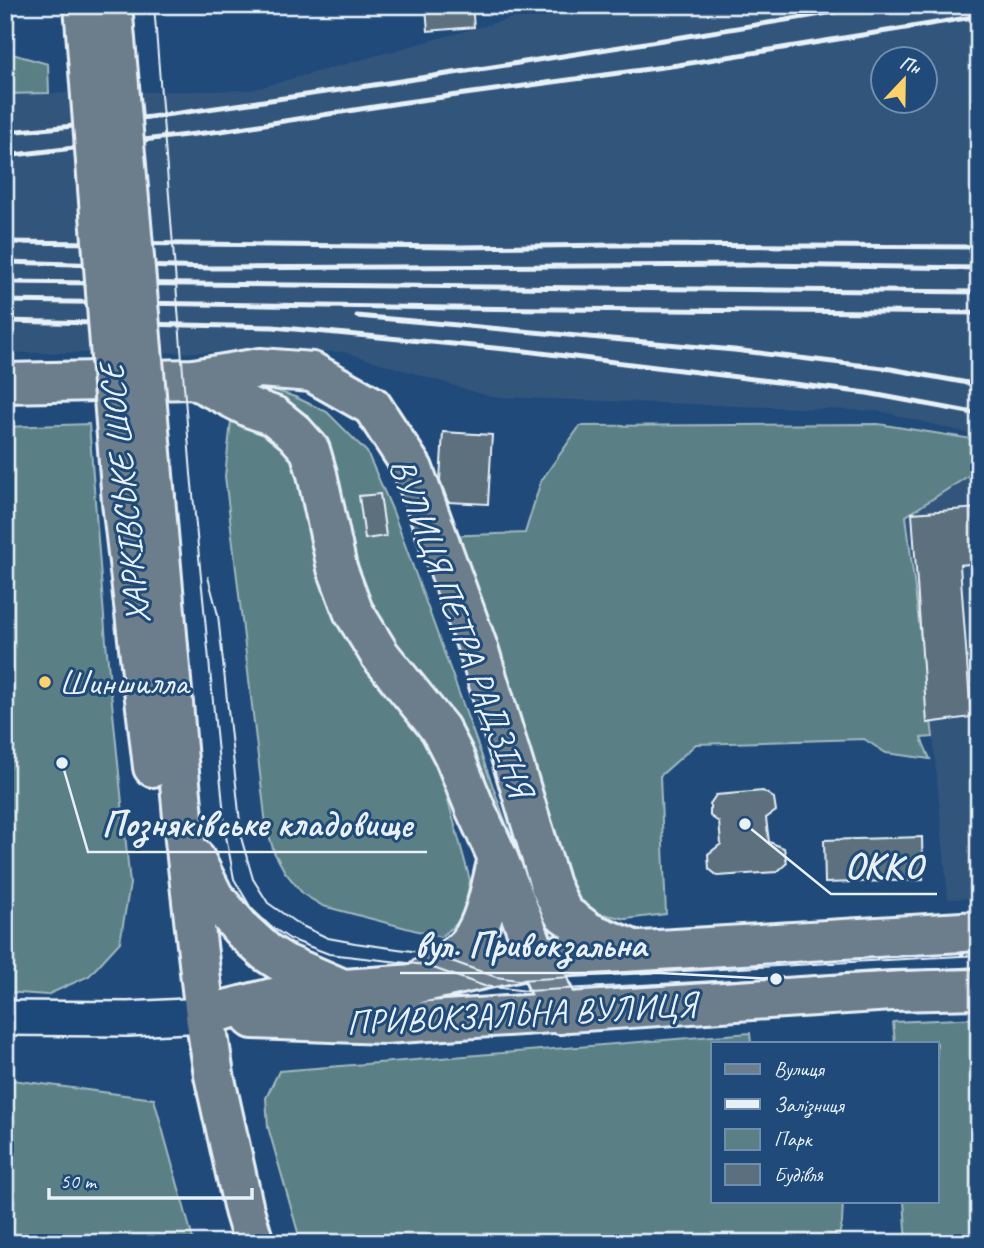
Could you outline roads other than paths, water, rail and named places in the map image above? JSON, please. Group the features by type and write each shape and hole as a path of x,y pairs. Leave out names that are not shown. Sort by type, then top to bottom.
{"main road":[{"name":"ХАРКІВСЬКЕ ШОСЕ","path":"84,5 138,500 178,973 205,1015"},
{"name":"ХАРКІВСЬКЕ ШОСЕ","path":"113,5 138,500 214,1075 254,1243"},
{"name":"ВУЛИЦЯ ПЕТРА РАДЗІНЯ","path":"5,383 194,379 260,368 312,372 372,406 413,469 478,651 550,885 563,913 589,932 635,951"},
{"name":"ВУЛИЦЯ ПЕТРА РАДЗІНЯ","path":"194,379 251,408 274,416 294,432 310,450 337,568 353,611 380,655 440,729 498,858 560,1014"},
{"name":"ПРИВОКЗАЛЬНА ВУЛИЦЯ","path":"185,840 214,897 243,932 283,963 344,989"},
{"path":"415,984 469,943 485,909 498,858"},
{"name":"ПРИВОКЗАЛЬНА ВУЛИЦЯ","path":"205,1015 273,998 415,984 539,957 979,931"},
{"name":"ПРИВОКЗАЛЬНА ВУЛИЦЯ","path":"205,1015 384,1024 892,991 979,989"}],"street":[{"path":"5,1018 128,1019 205,1015"}],"tram line":[{"path":"154,5 191,474 226,836 234,879 251,908 270,926 290,939 329,954 425,965 484,986 527,991 979,967"},
{"path":"208,577 218,615 242,841 253,879 268,903 298,924 328,938 412,951 443,958 496,977 518,980 979,955"}],"railway":[{"path":"5,132 133,119 347,89 875,5"},
{"path":"5,156 221,131 399,103 678,65 979,16"},
{"path":"5,242 458,247 979,247"},
{"path":"5,262 209,268 758,265 979,268"},
{"path":"5,282 979,292"},
{"path":"5,301 979,313"},
{"path":"357,316 734,350 891,369 979,385"},
{"path":"5,321 273,327 525,351 867,393 979,414"}],"place":[{"name":"Шиншилла","path":"45,682"},
{"name":"Позняківське кладовище","path":"62,763"},
{"name":"ОККО","path":"745,824"},
{"name":"вул. Привокзальна","path":"776,979"}]}
